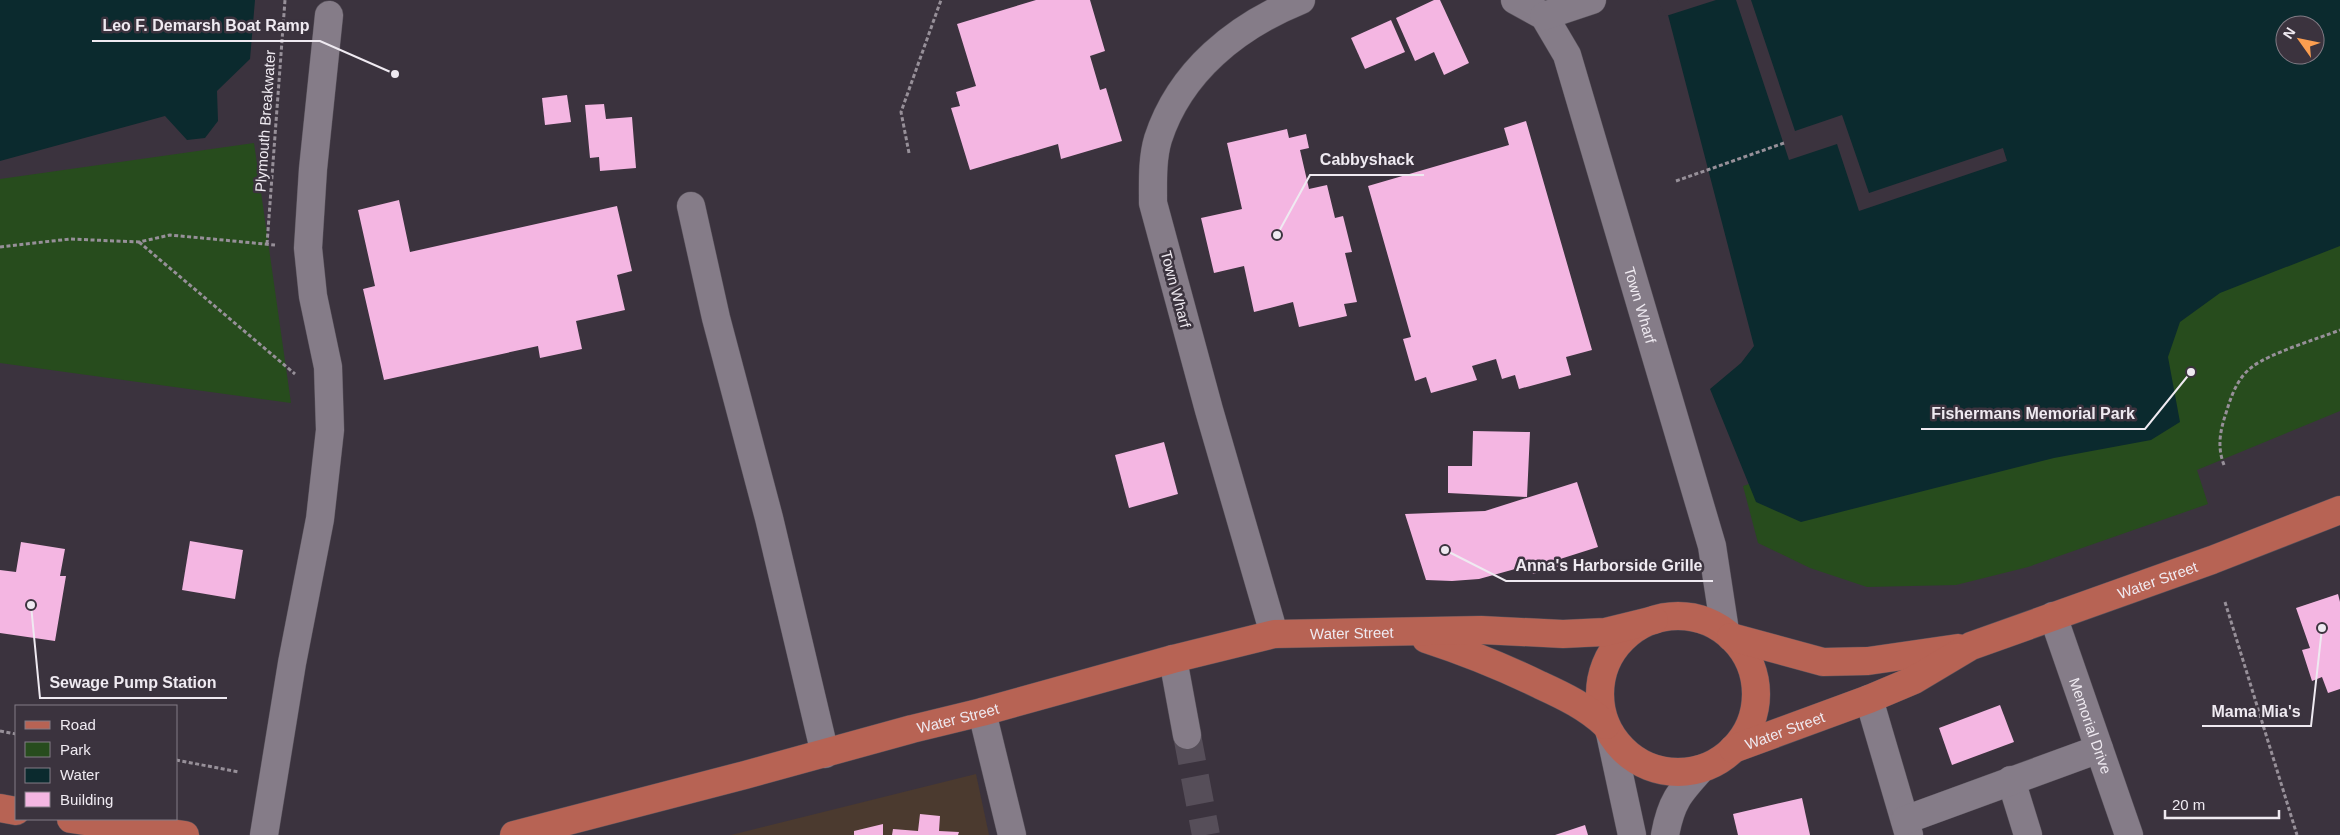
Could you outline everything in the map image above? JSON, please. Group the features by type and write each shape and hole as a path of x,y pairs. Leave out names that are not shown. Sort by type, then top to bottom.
{"main road":[{"name":"Water Street","path":"1733,749 1870,699 1914,680 1971,646 2212,560 2340,510"},
{"path":"1674,616 1695,618 1708,622 1728,634 1744,653 1752,672 1756,693 1754,713 1746,733 1733,749 1718,761 1701,769 1680,773 1659,771 1639,763 1622,750 1608,729 1600,707 1600,693 1605,666 1611,654 1630,633 1654,620 1674,616"},
{"name":"Water Street","path":"514,835 826,754 1173,659 1274,634 1481,630 1563,634 1605,632 1654,620"},
{"name":"Water Street","path":"1405,632 1473,654 1524,678 1592,712 1608,729"},
{"name":"Water Street","path":"1728,634 1823,662 1868,661 1971,646"},
{"path":"0,808 15,811"},
{"path":"78,820 185,835"}],"street":[{"name":"Town Wharf","path":"1274,634 1209,410 1153,203 1153,173 1158,140 1174,104 1198,68 1229,39 1301,0"},
{"path":"1515,0 1544,16 1592,0"},
{"path":"264,835 295,646 320,520 330,430 328,366 314,296 308,248 313,169 329,15"},
{"name":"Town Wharf","path":"1544,16 1567,55 1712,546 1728,634"},
{"path":"690,206 716,318 769,518 826,754"},
{"name":"Memorial Drive","path":"2053,616 2129,835"},
{"path":"1173,659 1187,735"},
{"path":"1870,699 1907,827 2011,780 2099,749"},
{"path":"982,712 1012,835"},
{"path":"1608,729 1632,835"},
{"path":"1665,835 1668,813 1680,791 1701,769"},
{"path":"2011,780 2028,835"}],"path":[{"name":"Plymouth Breakwater","path":"267,244 285,0"},
{"path":"909,153 901,112 941,0"},
{"path":"1676,181 1784,143"},
{"path":"0,246 70,238 139,242 170,235 308,248"},
{"path":"139,242 329,403"},
{"path":"2224,465 2219,443 2221,428 2232,394 2242,377 2252,367 2267,359 2340,330"},
{"path":"2225,602 2297,835"},
{"path":"0,731 15,734"},
{"path":"178,760 240,772"}],"shaded area":[{"path":"976,774 989,835 731,835"}],"green space":[{"path":"254,143 291,403 0,363 0,179"},
{"path":"2340,188 2340,411 2197,470 2208,504 2028,567 1956,585 1867,587 1810,568 1758,543 1743,486 1832,456"}],"water":[{"path":"0,0 255,0 250,59 217,91 218,121 205,138 187,140 165,116 0,161"},
{"path":"1659,0 2340,0 2340,246 2220,293 2180,322 2168,357 2180,422 2151,440 2054,458 1801,522 1756,502 1710,389 1741,363 1754,346 1668,15"}],"pier":[{"path":"1657,0 1716,0 1666,16"},
{"path":"1736,0 1751,0 1795,131 1842,115 1869,193 2003,148 2007,161 1859,211 1837,144 1789,160"}],"building":[{"path":"1036,0 1090,0 1105,51 1090,56 1100,90 1106,88 1122,141 1061,159 1058,144 970,170 951,108 960,106 956,92 976,86 957,24"},
{"path":"1434,0 1440,0 1469,63 1444,75 1434,52 1415,61 1396,18"},
{"path":"1391,20 1405,52 1365,69 1351,38"},
{"path":"567,95 571,122 545,125 542,98"},
{"path":"604,104 606,119 632,117 636,168 600,171 599,157 590,158 585,105"},
{"path":"1526,121 1592,350 1566,357 1571,375 1519,389 1515,375 1502,379 1496,359 1472,366 1477,380 1431,393 1426,377 1415,381 1403,339 1411,337 1368,186 1509,145 1504,128"},
{"path":"1287,129 1289,138 1306,134 1309,148 1300,150 1309,189 1327,185 1335,218 1343,216 1352,252 1345,253 1357,302 1344,304 1347,316 1299,327 1293,302 1254,312 1244,266 1214,273 1201,218 1242,209 1227,143"},
{"path":"399,200 410,252 617,206 632,271 617,275 625,310 576,321 582,349 540,358 538,346 384,380 363,289 375,286 358,210"},
{"path":"1473,431 1530,432 1527,497 1448,493 1448,466 1472,466"},
{"path":"1164,442 1178,494 1129,508 1115,455"},
{"path":"1577,482 1598,547 1557,560 1559,566 1533,574 1530,565 1479,579 1426,580 1405,514 1485,511"},
{"path":"190,541 243,550 235,599 182,590"},
{"path":"21,542 65,549 60,576 66,576 55,641 0,633 0,570 16,572"},
{"path":"2338,594 2340,602 2340,689 2328,693 2322,677 2312,681 2302,650 2310,648 2296,608"},
{"path":"2000,705 2014,742 1952,765 1939,728"},
{"path":"1802,798 1810,835 1738,835 1733,814"},
{"path":"920,814 940,816 939,831 959,832 958,835 892,835 893,829 918,831"},
{"path":"883,824 883,835 854,835 854,831"},
{"path":"1585,825 1588,835 1555,835"}],"tunnel":[{"path":"1187,735 1206,835"}],"place":[{"name":"Leo F. Demarsh Boat Ramp","path":"395,74"},
{"name":"Cabbyshack","path":"1277,235"},
{"name":"Fishermans Memorial Park","path":"2191,372"},
{"name":"Anna's Harborside Grille","path":"1445,550"},
{"name":"Sewage Pump Station","path":"31,605"},
{"name":"Mama Mia's","path":"2322,628"}]}
